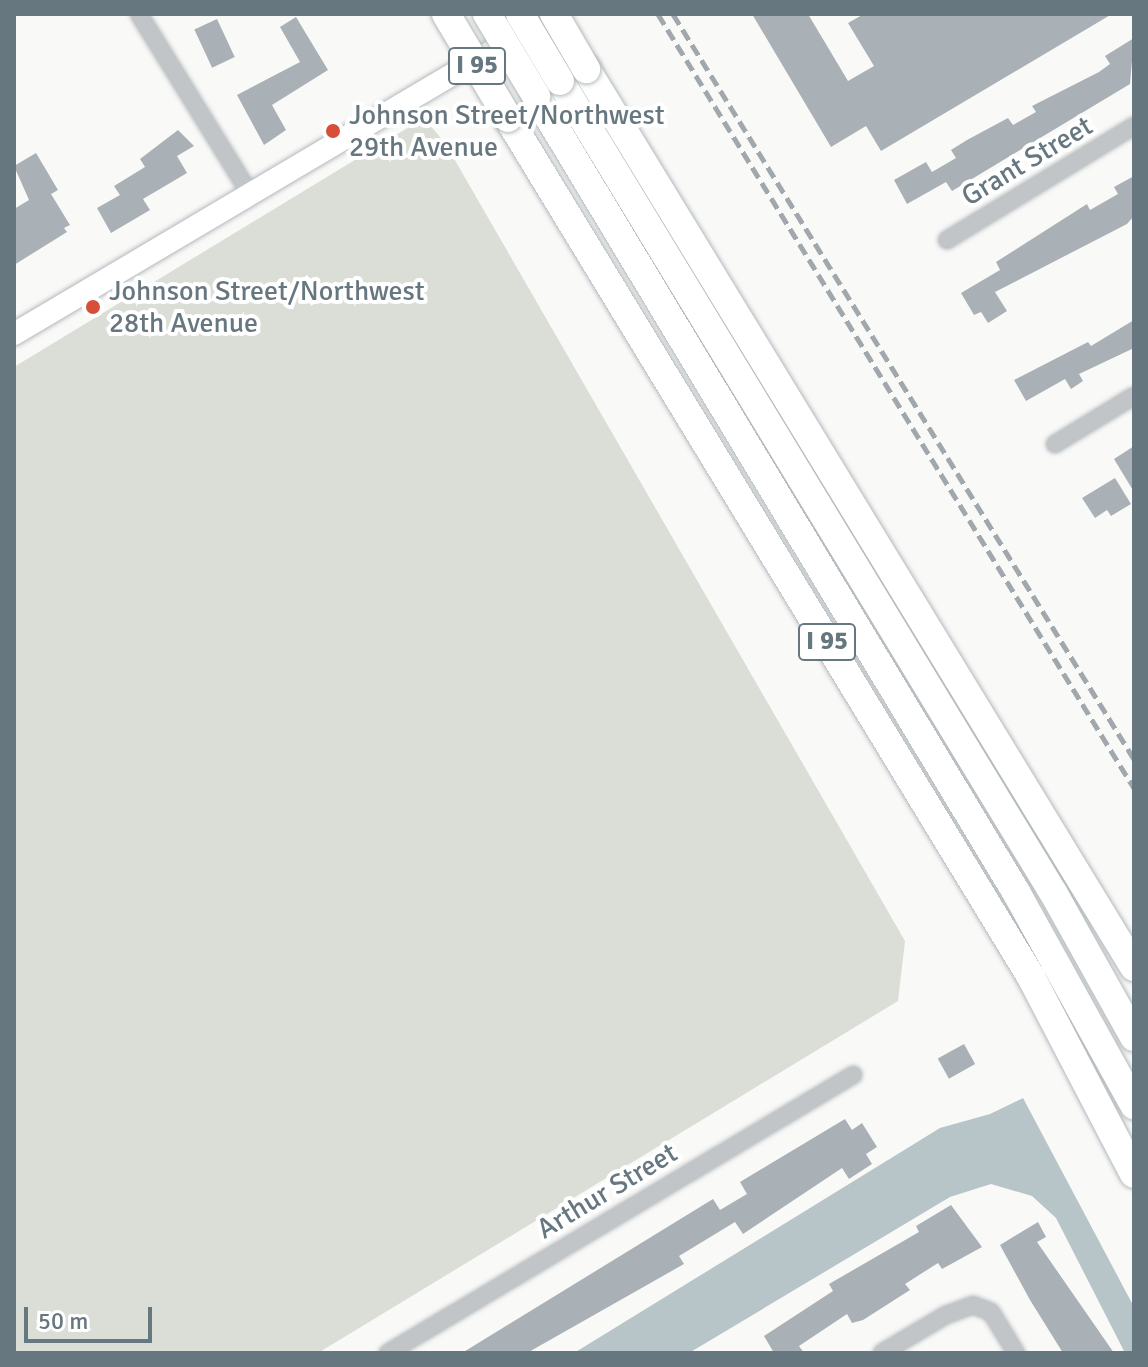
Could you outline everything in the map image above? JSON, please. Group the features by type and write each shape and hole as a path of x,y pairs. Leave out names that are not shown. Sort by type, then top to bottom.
{"highway":[{"name":"I 95","path":"446,14 1031,977 1134,1174"},
{"path":"487,14 548,88 1054,894 1134,1037"},
{"path":"520,14 548,88 1016,892 1134,1105"},
{"path":"554,14 1134,967"}],"street":[{"path":"139,14 249,192"},
{"path":"14,334 554,14"},
{"name":"Grant Street","path":"947,240 1134,126"},
{"path":"1055,444 1134,396"},
{"name":"Arthur Street","path":"388,1353 853,1075"},
{"path":"882,1353 946,1315 973,1305 991,1312 1016,1353"}],"shaded area":[{"path":"424,118 445,143 905,941 898,1001 318,1353 14,1353 14,367"},
{"path":"1023,1098 1134,1307 1134,1353 1125,1353 1056,1218 1032,1196 991,1184 950,1197 689,1353 574,1353 940,1128 990,1114"}],"building":[{"path":"752,14 808,14 848,81 874,66 848,23 864,14 1112,14 881,151 866,126 831,147"},
{"path":"296,17 328,70 272,105 286,130 264,145 237,95 300,62 280,27"},
{"path":"217,19 235,57 212,68 194,30"},
{"path":"1134,38 1130,84 952,191 946,182 907,204 894,180 926,162 932,172 956,158 951,150 967,140 1008,118 1013,125 1036,112 1032,106 1099,72 1110,64 1105,56"},
{"path":"178,130 194,146 177,156 187,173 143,199 150,210 111,233 97,208 120,195 114,186 145,167 140,159"},
{"path":"36,153 58,190 51,194 70,225 64,228 67,232 14,265 14,209 29,200 14,166"},
{"path":"1134,176 1134,216 1127,224 995,292 1007,311 988,323 981,312 974,315 961,293 1000,270 996,262 1087,204 1090,210 1118,194 1114,187"},
{"path":"1134,320 1134,348 1079,374 1083,381 1071,389 1065,379 1026,401 1014,380 1088,342 1091,346"},
{"path":"1134,446 1134,492 1114,459"},
{"path":"1115,478 1131,504 1111,516 1107,510 1095,518 1082,498"},
{"path":"964,1044 975,1064 949,1079 938,1059"},
{"path":"845,1119 852,1130 862,1123 877,1147 866,1154 872,1164 849,1179 842,1168 743,1234 735,1222 679,1256 684,1264 527,1353 462,1353 713,1199 720,1210 747,1194 740,1182"},
{"path":"951,1205 982,1247 942,1269 938,1263 905,1284 910,1290 863,1320 852,1323 847,1314 799,1346 804,1353 774,1353 764,1336 833,1291 829,1284 919,1232 916,1226"},
{"path":"1038,1222 1046,1237 1037,1242 1114,1353 1063,1353 1030,1300 1000,1245"}],"railway":[{"path":"658,14 1134,788"},
{"path":"673,14 1134,759"}],"place":[{"name":"Johnson Street/Northwest 29th Avenue","path":"333,131"},
{"name":"Johnson Street/Northwest 28th Avenue","path":"93,307"}]}
